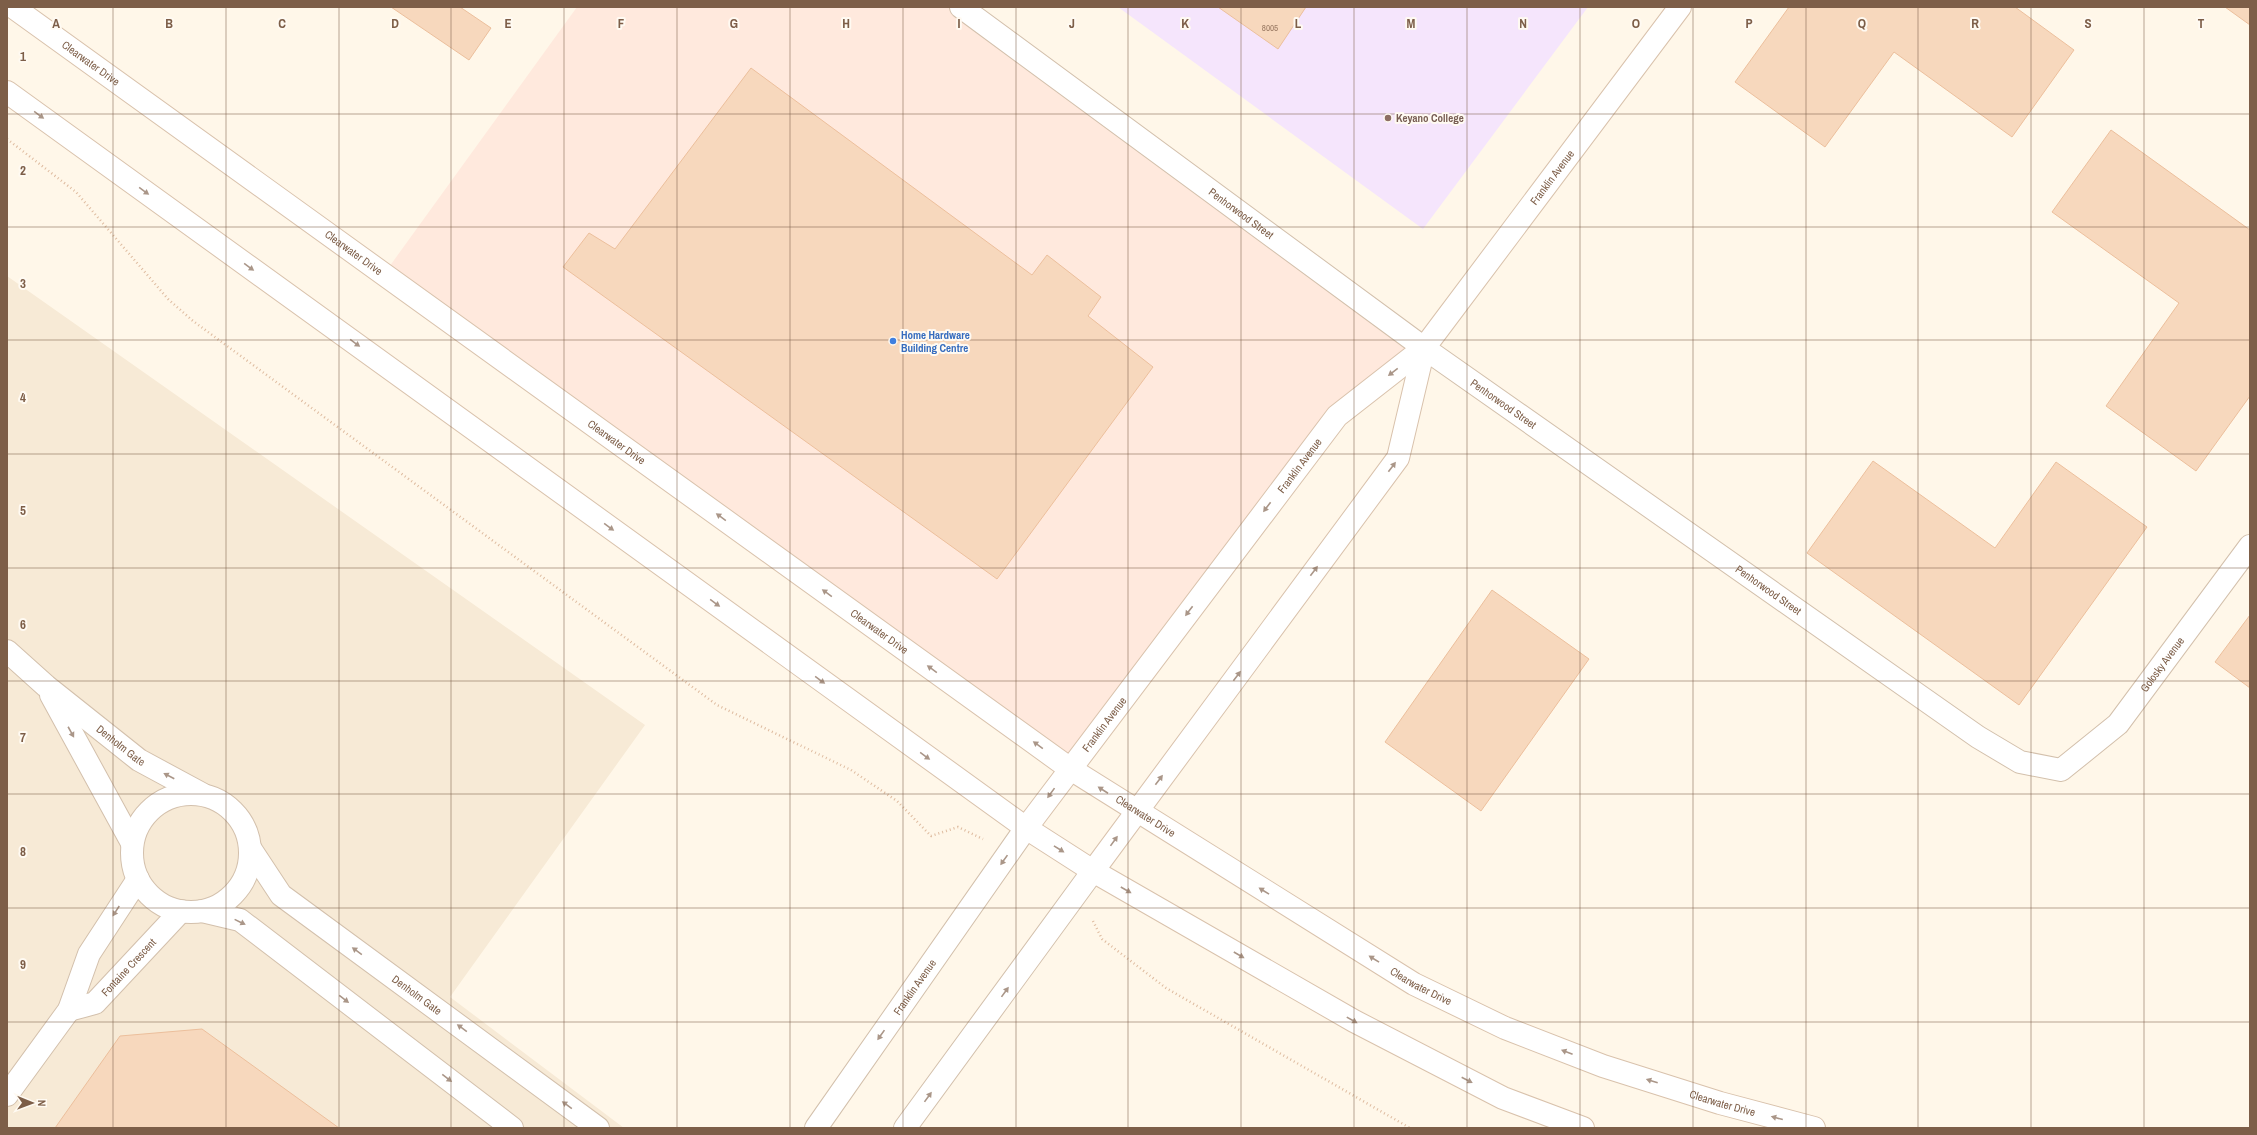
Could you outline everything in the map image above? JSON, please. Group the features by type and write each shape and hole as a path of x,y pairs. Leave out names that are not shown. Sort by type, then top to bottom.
{"main road":[{"name":"Clearwater Drive","path":"13,7 1069,768 1136,811 1414,984 1505,1028 1603,1066 1720,1103 1814,1128"},
{"name":"Penhorwood Street","path":"961,7 1424,348 1978,737 2020,762 2061,770"},
{"name":"Franklin Avenue","path":"816,1128 1069,768 1337,416 1424,348 1680,7"},
{"path":"7,92 1026,828 1093,871 1354,1021 1503,1098 1583,1128"},
{"name":"Franklin Avenue","path":"905,1128 1136,811 1398,458 1424,348"},
{"name":"Golosky Avenue","path":"2061,770 2118,724 2250,546"},
{"name":"Denholm Gate","path":"7,652 46,686 139,760 203,794"},
{"name":"Denholm Gate","path":"46,686 132,843"},
{"path":"202,911 219,905 228,898 243,881 249,865 250,848 246,830 236,814 221,801 203,794 184,793 161,802 150,810 138,825 132,843 132,861 138,879 148,894 164,906 181,912 202,911 240,920 512,1128"},
{"name":"Denholm Gate","path":"250,848 281,895 598,1128"},
{"path":"7,1095 69,1010 89,954 138,879"},
{"name":"Fontaine Crescent","path":"69,1010 95,1003 181,912"}],"path":[{"path":"7,139 76,192 168,299 193,320 717,704 851,770 898,800 931,836 958,828 1010,851"},
{"path":"1073,898 1090,915 1102,939 1166,988 1410,1128"}],"shaded area":[{"path":"577,7 961,7 1424,348 1337,416 1069,768 384,274"},
{"name":"Keyano College","path":"1118,7 1588,7 1423,229"},
{"path":"7,276 645,725 450,997 624,1128 7,1128"}],"building":[{"path":"391,7 460,7 491,28 469,60"},
{"path":"1218,7 1306,7 1278,49"},
{"path":"1789,7 2015,7 2074,50 2012,137 1894,52 1825,147 1735,82"},
{"path":"2225,7 2250,7 2250,25"},
{"name":"Home Hardware Building Centre","path":"751,68 1032,275 1047,255 1101,297 1088,316 1153,367 997,579 563,267 589,233 615,249"},
{"path":"2111,130 2250,230 2250,396 2196,471 2106,406 2179,303 2052,212"},
{"path":"1873,461 1995,548 2056,462 2147,527 2019,705 1807,553"},
{"path":"1492,590 1589,659 1481,811 1385,742"},
{"path":"2250,615 2250,688 2215,662"},
{"path":"202,1029 339,1128 55,1128 120,1036"}],"place":[{"name":"Keyano College","path":"1388,118"},
{"name":"Home Hardware Building Centre","path":"893,341"}]}
